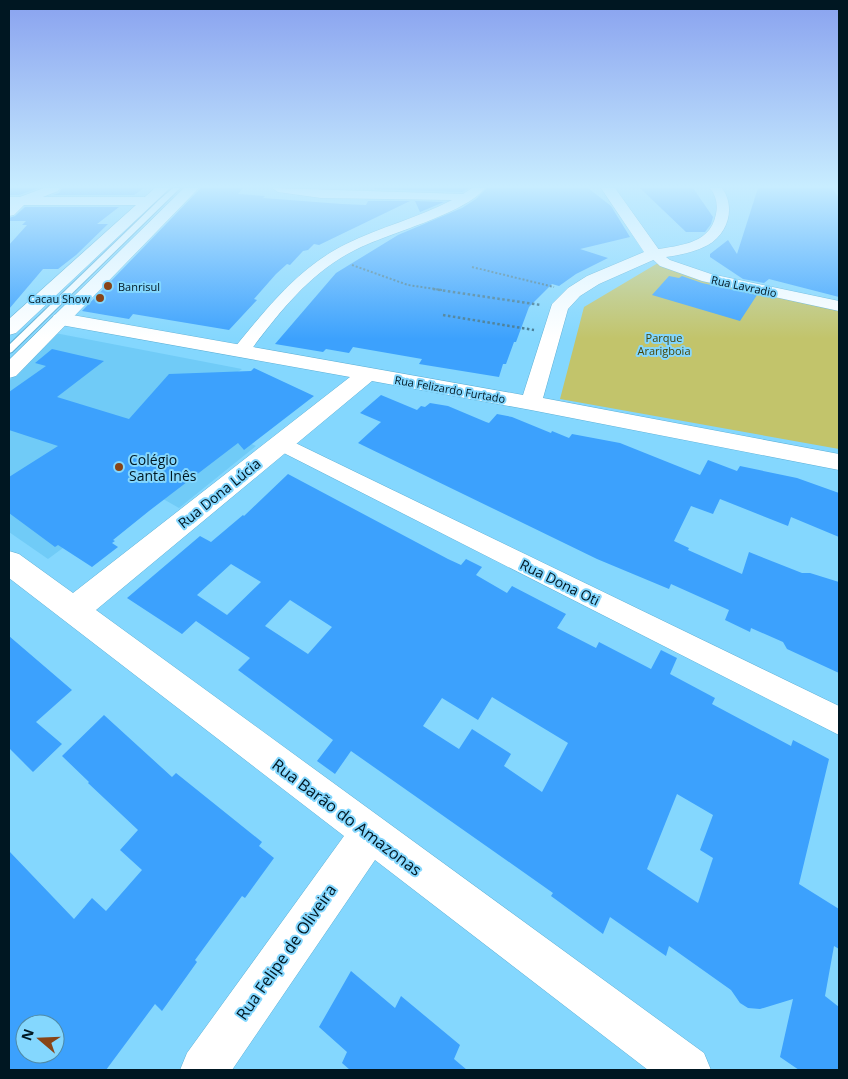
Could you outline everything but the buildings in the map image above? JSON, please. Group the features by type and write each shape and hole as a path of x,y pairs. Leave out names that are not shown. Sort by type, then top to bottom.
{"street":[{"path":"9,329 106,238"},
{"path":"9,372 136,238"},
{"path":"241,351 278,304 306,274 330,258 367,238"},
{"path":"643,238 654,254"},
{"path":"531,403 559,308 574,292 593,280 654,254 678,251 701,244 708,238"},
{"name":"Rua Lavradio","path":"654,254 665,263 707,278 839,306"},
{"name":"Rua Felizardo Furtado","path":"61,319 531,403 839,462"},
{"name":"Rua Dona Lúcia","path":"73,611 366,375"},
{"name":"Rua Dona Oti","path":"281,443 839,721"},
{"name":"Rua Barão do Amazonas","path":"9,562 369,834 687,1070"},
{"name":"Rua Felipe de Oliveira","path":"204,1070 369,834"}],"lane":[{"path":"9,350 123,238"}],"path":[{"path":"349,264 408,285 559,308"},
{"path":"472,267 574,292"},
{"path":"443,315 551,333"}],"shaded area":[{"name":"Colégio Santa Inês","path":"55,333 242,369 181,412 256,446 179,508 144,488 48,559 9,532 9,381"}],"green space":[{"name":"Parque Ararigboia","path":"658,263 686,275 839,306 839,449 560,399 584,307"}],"place":[{"name":"Banrisul","path":"108,286"},
{"name":"Cacau Show","path":"100,298"},
{"name":"Colégio Santa Inês","path":"119,467"}]}
